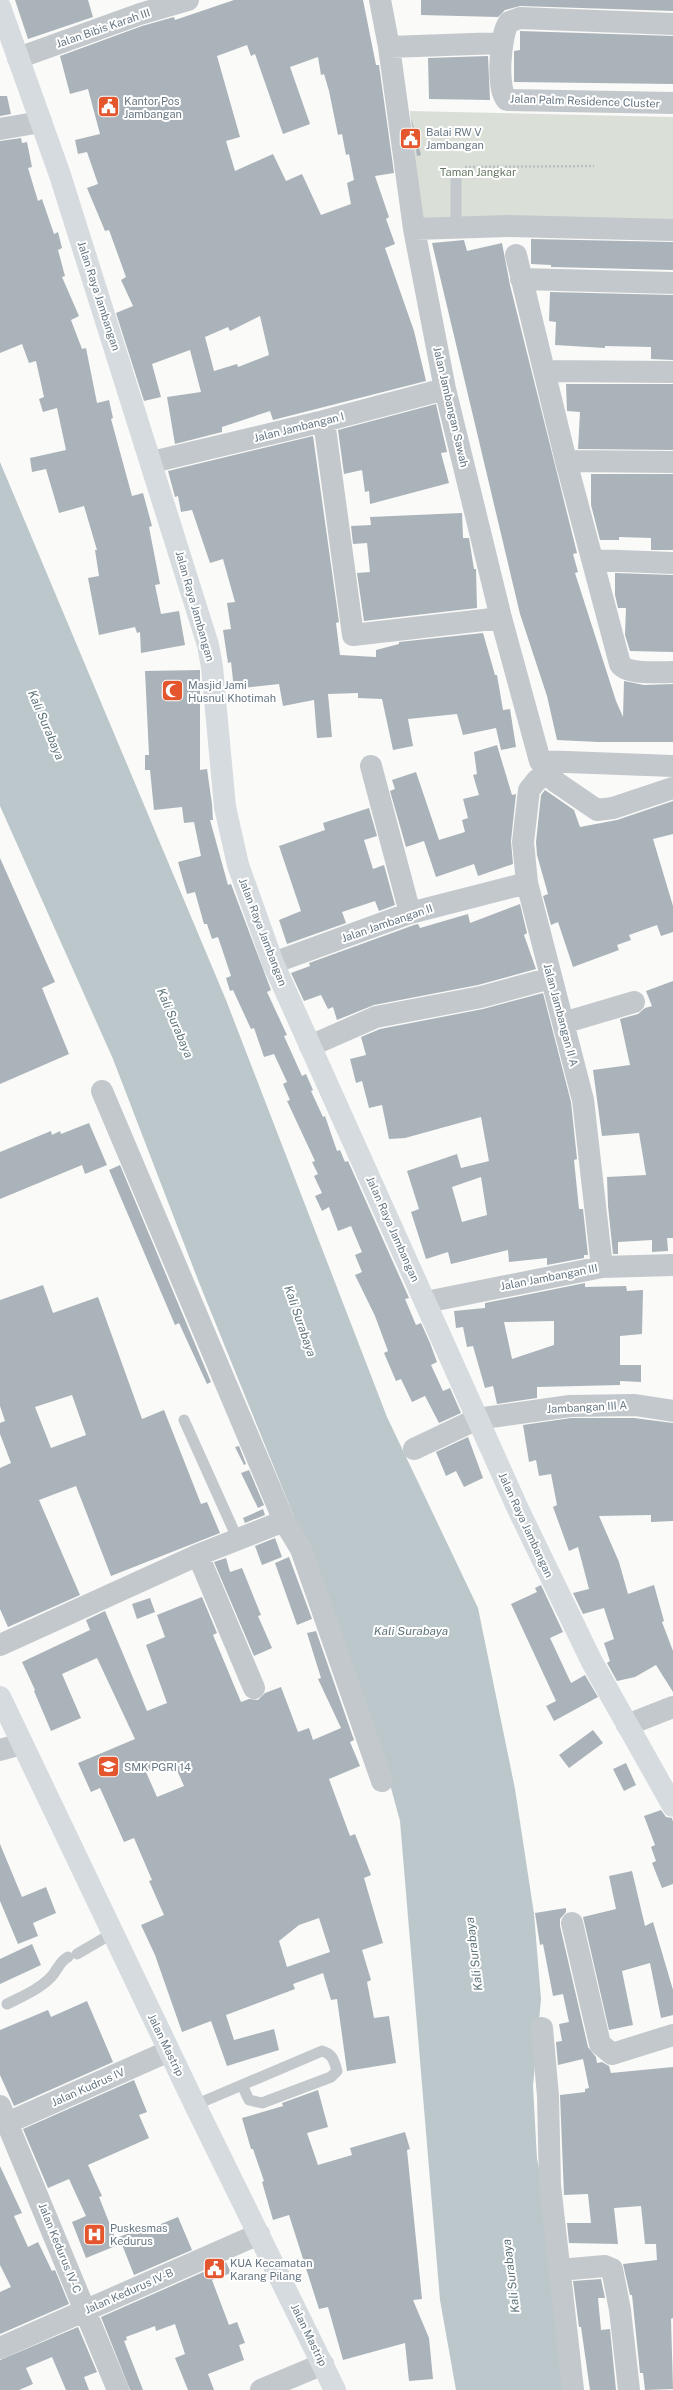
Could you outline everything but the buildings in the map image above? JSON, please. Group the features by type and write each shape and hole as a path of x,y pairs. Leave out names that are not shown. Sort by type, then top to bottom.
{"main road":[{"name":"Jalan Raya Jambangan","path":"0,7 41,122 152,462 208,645 212,667 225,807 238,865 273,963 518,1509 592,1662 673,1806"},
{"name":"Jalan Mastrip","path":"0,1697 195,2106 336,2390"}],"street":[{"name":"Jalan Bibis Karah III","path":"18,58 138,7 188,0"},
{"name":"Jalan Jambangan Sawah","path":"380,0 414,229 445,389 501,618 544,768"},
{"name":"Jalan Palm Residence Cluster","path":"673,24 520,18 509,22 501,42 502,93 507,100 673,104"},
{"path":"388,47 501,42"},
{"path":"0,129 41,122"},
{"path":"414,229 508,226 673,230"},
{"path":"516,255 566,461 620,666 636,671 673,672"},
{"path":"521,279 673,283"},
{"path":"544,371 673,372"},
{"name":"Jalan Jambangan I","path":"152,462 324,421 445,389"},
{"path":"324,421 353,635 501,618"},
{"path":"566,461 673,462"},
{"path":"592,560 673,563"},
{"path":"370,766 410,913"},
{"path":"544,768 673,766"},
{"path":"544,768 565,790 597,810 613,808 673,788"},
{"name":"Jalan Jambangan II A","path":"544,768 529,790 523,842 527,883 583,1100 602,1267"},
{"name":"Jalan Jambangan II","path":"273,963 410,913 527,883"},
{"path":"310,1046 376,1017 481,997 551,978"},
{"path":"563,1023 634,1002"},
{"path":"102,1091 284,1521 301,1549 382,1781"},
{"name":"Jalan Jambangan III","path":"426,1302 602,1267 673,1265"},
{"name":"Jambangan III A","path":"414,1449 477,1419 570,1406 635,1405 673,1411"},
{"path":"0,1645 198,1556 284,1521"},
{"path":"198,1556 254,1688"},
{"path":"627,1725 673,1707"},
{"path":"0,1750 22,1744"},
{"path":"572,1923 600,2044 604,2050 612,2054 673,2035"},
{"path":"542,2028 548,2096 550,2185 573,2390"},
{"name":"Jalan Kudrus IV","path":"4,2114 169,2051"},
{"name":"Jalan Kedurus IV-C","path":"4,2114 118,2390"},
{"name":"Jalan Kedurus IV-B","path":"0,2348 259,2234"},
{"path":"559,2270 605,2266 612,2269 620,2310 629,2390"},
{"path":"261,2390 323,2364"}],"lane":[{"path":"456,178 456,228"},
{"path":"184,1420 238,1540"},
{"path":"7,2004 37,1988 52,1975 61,1961 112,1933"},
{"path":"195,2106 242,2085 322,2051 329,2052 332,2056 337,2071 331,2077 262,2103 249,2100 242,2085"}],"path":[{"path":"456,178 460,170 469,167 594,166"}],"green space":[{"name":"Taman Jangkar","path":"410,111 673,117 673,237 453,232 420,238"}],"water":[{"name":"Kali Surabaya","path":"0,462 226,1000 387,1417 478,1608 515,1789 534,1914 541,1999 533,2086 537,2159 543,2187 567,2390 456,2390 440,2300 400,1821 384,1762 310,1556 198,1280 113,1059 0,806"}],"place":[{"name":"Kantor Pos Jambangan","path":"109,107"},
{"name":"Balai RW V Jambangan","path":"410,138"},
{"name":"Masjid Jami Husnul Khotimah","path":"173,691"},
{"name":"SMK PGRI 14","path":"109,1767"},
{"name":"Puskesmas Kedurus","path":"95,2234"},
{"name":"KUA Kecamatan Karang Pilang","path":"215,2269"}]}
